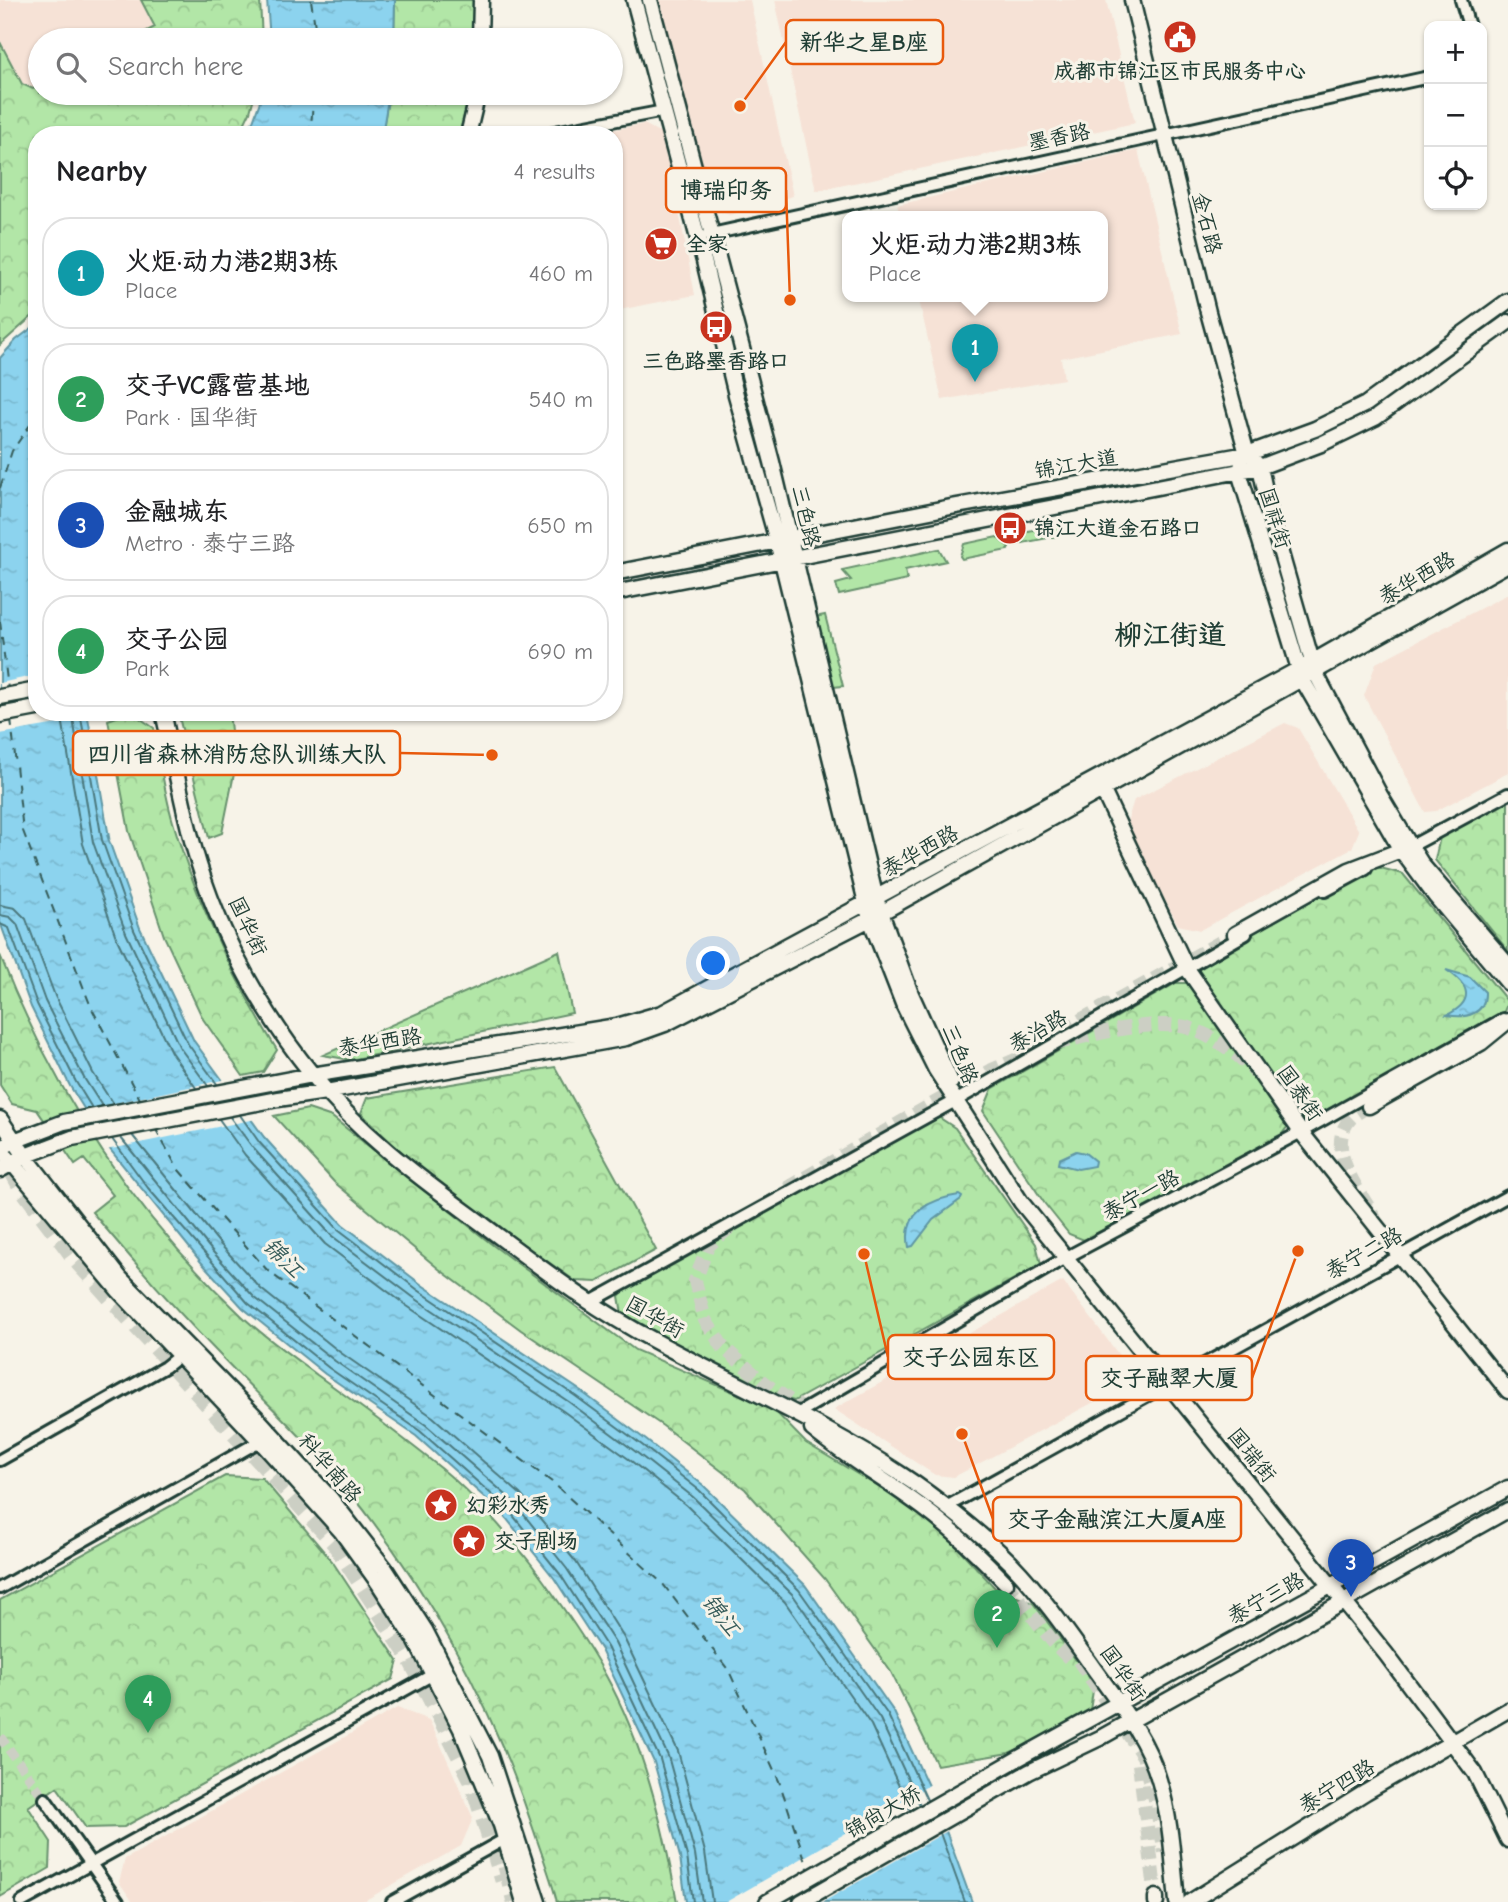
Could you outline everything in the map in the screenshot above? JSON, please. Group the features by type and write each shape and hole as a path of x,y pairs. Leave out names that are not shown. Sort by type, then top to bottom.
{"street":[{"path":"480,28 481,0"},
{"name":"三色路","path":"634,0 698,237 736,395 783,540"},
{"name":"三色路","path":"650,0 713,233 783,540 873,909 945,1065 957,1100"},
{"name":"金石路","path":"1132,0 1163,135 1247,454"},
{"path":"1461,0 1467,21"},
{"name":"墨香路","path":"698,237 1424,78"},
{"path":"470,126 475,105"},
{"path":"586,126 664,111"},
{"name":"锦江大道","path":"623,571 1247,454 1315,429 1366,404 1508,302"},
{"name":"锦江大道","path":"623,591 1260,467 1321,444 1375,418 1507,325"},
{"name":"国祥街","path":"1307,670 1260,467 1247,454 1239,472 1307,670 1406,849 1508,983"},
{"name":"泰华西路","path":"0,1148 64,1122 312,1075 617,1026 662,1013 1103,791 1508,550"},
{"name":"泰华西路","path":"6,1167 25,1156 72,1138 626,1038 665,1024 1307,670 1508,564"},
{"path":"0,697 28,692"},
{"path":"0,715 28,710"},
{"name":"国华街","path":"165,721 190,835 214,904 258,997 285,1039 326,1092 389,1155 589,1303 795,1415 834,1433 904,1476 946,1507 1010,1562 1074,1641 1119,1704 1159,1777 1169,1824 1177,1902"},
{"name":"国泰街","path":"1103,791 1186,967 1301,1132 1508,1391"},
{"name":"泰治路","path":"589,1303 957,1100 1186,967 1508,794"},
{"path":"1235,934 1349,870 1406,849"},
{"name":"国祥街","path":"1406,849 1508,965"},
{"path":"1369,1105 1481,1043 1508,1019"},
{"name":"泰宁一路","path":"795,1415 1065,1258 1508,1019"},
{"name":"国瑞街","path":"957,1100 1021,1202 1344,1601 1453,1742 1475,1773 1508,1840"},
{"name":"科华南路","path":"0,1119 25,1156 121,1279 256,1417 331,1499 394,1582 425,1630 505,1839 524,1902"},
{"name":"科华南路","path":"0,1148 6,1167 341,1531 439,1671 490,1756 538,1902"},
{"name":"泰宁二路","path":"946,1507 1508,1196"},
{"path":"0,1460 165,1367 180,1355"},
{"path":"795,1415 831,1444 923,1508 989,1564 1006,1583"},
{"path":"0,1588 260,1441"},
{"name":"泰宁三路","path":"1019,1758 1508,1488"},
{"name":"泰宁三路","path":"1030,1773 1130,1721 1508,1510"},
{"path":"23,1902 439,1671"},
{"name":"泰宁四路","path":"1190,1902 1366,1792 1508,1710"},
{"name":"锦尚大桥","path":"767,1902 1019,1758"},
{"name":"锦尚大桥","path":"801,1902 1030,1773"},
{"path":"45,1799 118,1902"},
{"path":"392,1902 505,1839"}],"shaded area":[{"path":"0,0 141,0 155,27 28,28 28,87 22,84 0,42"},
{"path":"656,0 750,0 793,196 730,215 712,209"},
{"path":"775,0 1106,0 1135,123 816,191"},
{"path":"644,124 661,133 695,295 623,309 623,128"},
{"path":"1138,150 1182,334 1061,358 1064,379 942,400 919,302 1108,302 1108,211 899,211 897,205"},
{"path":"1508,594 1508,773 1436,811 1425,812 1364,696 1376,663"},
{"path":"1285,723 1298,728 1359,831 1352,848 1200,930 1178,925 1126,825 1134,800"},
{"path":"1063,1281 1137,1379 954,1477 935,1475 834,1409"},
{"path":"397,1708 429,1720 439,1741 473,1818 461,1846 362,1902 133,1902 119,1882 125,1859"}],"green space":[{"path":"141,0 260,0 261,28 153,28 155,27"},
{"path":"395,0 475,0 474,28 394,28"},
{"path":"0,42 22,84 28,87 28,105 252,105 243,126 28,126 28,320 0,345"},
{"path":"387,105 467,105 461,126 384,126"},
{"path":"1067,523 1068,526 1057,536 1013,545 1004,538 1004,536"},
{"path":"997,537 1009,547 1008,550 962,559 960,556 964,544"},
{"path":"939,549 946,561 905,570 907,580 839,595 836,584 851,580 842,570"},
{"path":"825,615 843,686 833,687 815,617"},
{"path":"108,721 144,721 154,728 170,811 193,882 231,968 277,1050 263,1072 243,1076 203,1019 164,936 129,831"},
{"path":"180,721 230,721 235,769 222,833 209,838"},
{"path":"1508,800 1508,951 1435,860 1440,837"},
{"path":"1373,866 1403,874 1508,1002 1503,1014 1311,1124 1299,1119 1198,975 1200,963"},
{"path":"559,951 572,1013 351,1060 323,1055"},
{"path":"0,955 21,1006 72,1103 132,1193 166,1236 203,1277 260,1332 454,1479 500,1527 551,1591 597,1660 631,1728 658,1814 677,1902 557,1902 499,1738 455,1649 404,1565 375,1524 329,1468 186,1320 92,1212 113,1195 84,1159 75,1165 37,1110 12,1104 0,1085"},
{"path":"1176,983 1188,983 1287,1127 1282,1134 1084,1240 1069,1234 1045,1204 983,1111 992,1089"},
{"path":"555,1067 656,1250 597,1282 575,1281 492,1222 410,1160 361,1113 367,1098"},
{"path":"308,1109 332,1117 494,1246 635,1350 773,1409 806,1443 930,1518 996,1589 1033,1603 1094,1684 1089,1717 1009,1753 937,1765 891,1672 825,1579 745,1489 663,1426 521,1330 439,1269 334,1182 274,1116"},
{"path":"937,1116 955,1128 1036,1244 1041,1264 794,1401 769,1394 622,1314 619,1296 625,1289"},
{"path":"225,1476 262,1478 332,1561 398,1661 393,1679 124,1827 86,1828 57,1787 28,1807 51,1842 50,1868 0,1897 0,1600"}],"water":[{"path":"267,0 395,0 394,28 269,28"},
{"path":"259,105 387,105 384,126 251,126"},
{"name":"锦江","path":"28,331 28,721 89,721 109,837 107,835 140,928 194,1041 264,1137 342,1224 422,1285 578,1389 646,1440 703,1485 805,1585 894,1712 935,1801 972,1902 686,1902 680,1857 654,1762 601,1650 554,1578 502,1513 416,1436 325,1374 243,1308 201,1262 108,1147 70,1086 31,1007 0,922 0,358"},
{"path":"1446,970 1470,977 1485,992 1482,1005 1474,1013 1447,1015 1462,1004 1466,993 1460,981"},
{"path":"1076,1151 1085,1153 1095,1161 1094,1166 1078,1169 1058,1164 1059,1159"},
{"path":"959,1195 961,1199 933,1220 913,1246 909,1247 908,1235 914,1216 929,1204"}],"pier":[{"path":"28,677 28,721 74,721 0,734 0,683"},
{"path":"227,1079 256,1119 106,1150 82,1110"},
{"path":"931,1784 949,1830 823,1902 726,1902"}],"ferry route":[{"path":"311,0 315,28"},
{"path":"311,126 313,105"},
{"path":"0,488 12,451 28,428"},
{"path":"0,621 8,689"},
{"path":"11,719 23,831 91,1007 141,1101"},
{"path":"155,1128 178,1169 268,1271 552,1482 663,1584 729,1671 779,1781 809,1871"}],"tunnel":[{"path":"1025,1051 1235,934"},
{"path":"1055,1044 1122,1029 1175,1025 1198,1031 1216,1041 1256,1073"},
{"path":"787,1188 992,1070 1036,1051"},
{"path":"1369,1106 1351,1118 1343,1130 1341,1142 1347,1169 1375,1218"},
{"path":"11,1167 21,1185 78,1261 335,1542 411,1658 472,1778 504,1880"},
{"path":"730,1227 708,1246 695,1281 705,1320 723,1347 764,1383 813,1416"},
{"path":"885,1471 978,1541"},
{"path":"1006,1583 1070,1659"},
{"path":"1067,1643 1143,1756 1153,1789 1165,1852"},
{"path":"0,1737 45,1799"},
{"path":"1139,1764 1156,1897"},
{"path":"507,1866 516,1902"}],"place":[{"name":"成都市锦江区市民服务中心","path":"1180,37"},
{"name":"新华之星B座","path":"740,106"},
{"name":"全家","path":"661,244"},
{"name":"博瑞印务","path":"790,300"},
{"name":"三色路墨香路口","path":"716,327"},
{"name":"火炬·动力港2期3栋","path":"975,382"},
{"name":"锦江大道金石路口","path":"1010,528"},
{"name":"四川省森林消防总队训练大队","path":"492,755"},
{"name":"交子融翠大厦","path":"1298,1251"},
{"name":"交子公园东区","path":"864,1254"},
{"name":"交子金融滨江大厦A座","path":"962,1434"},
{"name":"幻彩水秀","path":"441,1505"},
{"name":"交子剧场","path":"469,1541"},
{"name":"金融城东","path":"1351,1597"},
{"name":"交子VC露营基地","path":"997,1648"},
{"name":"交子公园","path":"148,1733"}],"district":[{"name":"柳江街道","path":"1170,635"}]}
